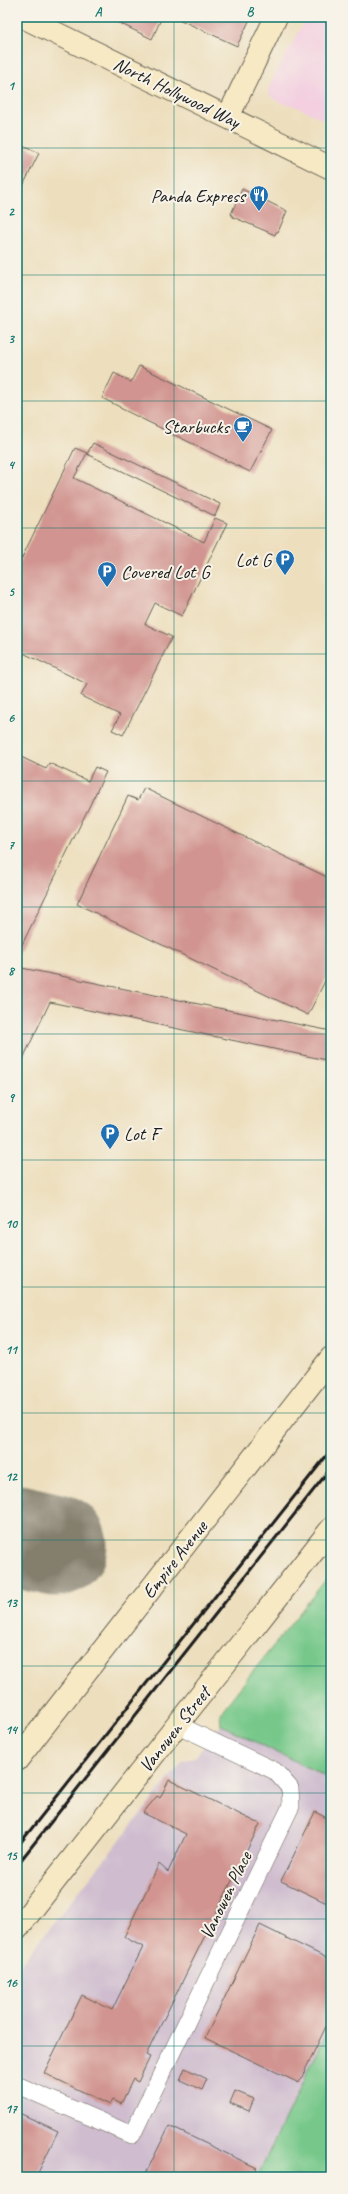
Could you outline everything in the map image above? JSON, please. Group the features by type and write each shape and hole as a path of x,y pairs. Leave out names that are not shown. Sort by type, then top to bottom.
{"main road":[{"name":"North Hollywood Way","path":"23,17 331,168"},
{"path":"228,118 276,17"},
{"name":"Empire Avenue","path":"17,1760 331,1358"},
{"name":"Vanowen Street","path":"17,1929 331,1529"}],"street":[{"name":"Vanowen Place","path":"17,2085 132,2135 291,1806 290,1788 275,1771 178,1725"}],"shaded area":[{"path":"307,17 331,17 331,123 297,107 279,102 269,95 269,86"},
{"path":"221,1725 331,1779 331,2024 257,2177 17,2177 17,1969 183,1761 195,1757"}],"green space":[{"path":"331,1573 331,1779 221,1725 220,1713"},
{"path":"331,2024 331,2177 257,2177"}],"building":[{"path":"107,17 162,17 152,39"},
{"path":"174,17 251,17 237,46"},
{"path":"25,146 39,153 17,198 17,164"},
{"name":"Panda Express","path":"242,189 287,211 278,232 276,232 275,235 233,217 231,214"},
{"path":"139,366 272,430 250,472 102,398 114,373 131,382"},
{"path":"93,443 220,504 215,516 87,454"},
{"name":"Covered Lot G","path":"75,448 87,453 74,478 204,542 215,518 227,523 182,616 155,603 145,624 172,637 123,735 112,730 120,715 81,696 87,684 17,650 17,568"},
{"path":"17,755 46,769 49,763 88,781 95,767 106,772 17,955"},
{"path":"144,788 331,879 331,969 308,1015 77,904 128,796 138,800"},
{"path":"17,967 331,1031 331,1061 50,1002 17,1071"},
{"path":"169,1780 260,1824 146,2055 150,2057 138,2082 133,2079 121,2104 113,2100 110,2105 44,2073 82,1995 112,2010 143,1947 124,1937 159,1864 168,1872 186,1834 143,1813 157,1796 160,1798"},
{"path":"315,1812 331,1820 331,1905 281,1881"},
{"path":"260,1925 331,1960 331,2016 299,2083 205,2038"},
{"path":"185,2068 207,2079 202,2090 180,2080"},
{"path":"235,2091 254,2099 249,2111 230,2103"},
{"path":"17,2112 58,2131 36,2177 17,2177"},
{"path":"169,2126 257,2168 252,2177 144,2177"}],"runway":[{"path":"17,1536 56,1545"}],"railway":[{"path":"17,1847 331,1450"},
{"path":"17,1865 331,1468"}],"place":[{"name":"Panda Express","path":"259,212"},
{"name":"Starbucks","path":"243,443"},
{"name":"Lot G","path":"285,576"},
{"name":"Covered Lot G","path":"107,588"},
{"name":"Lot F","path":"110,1150"}]}
